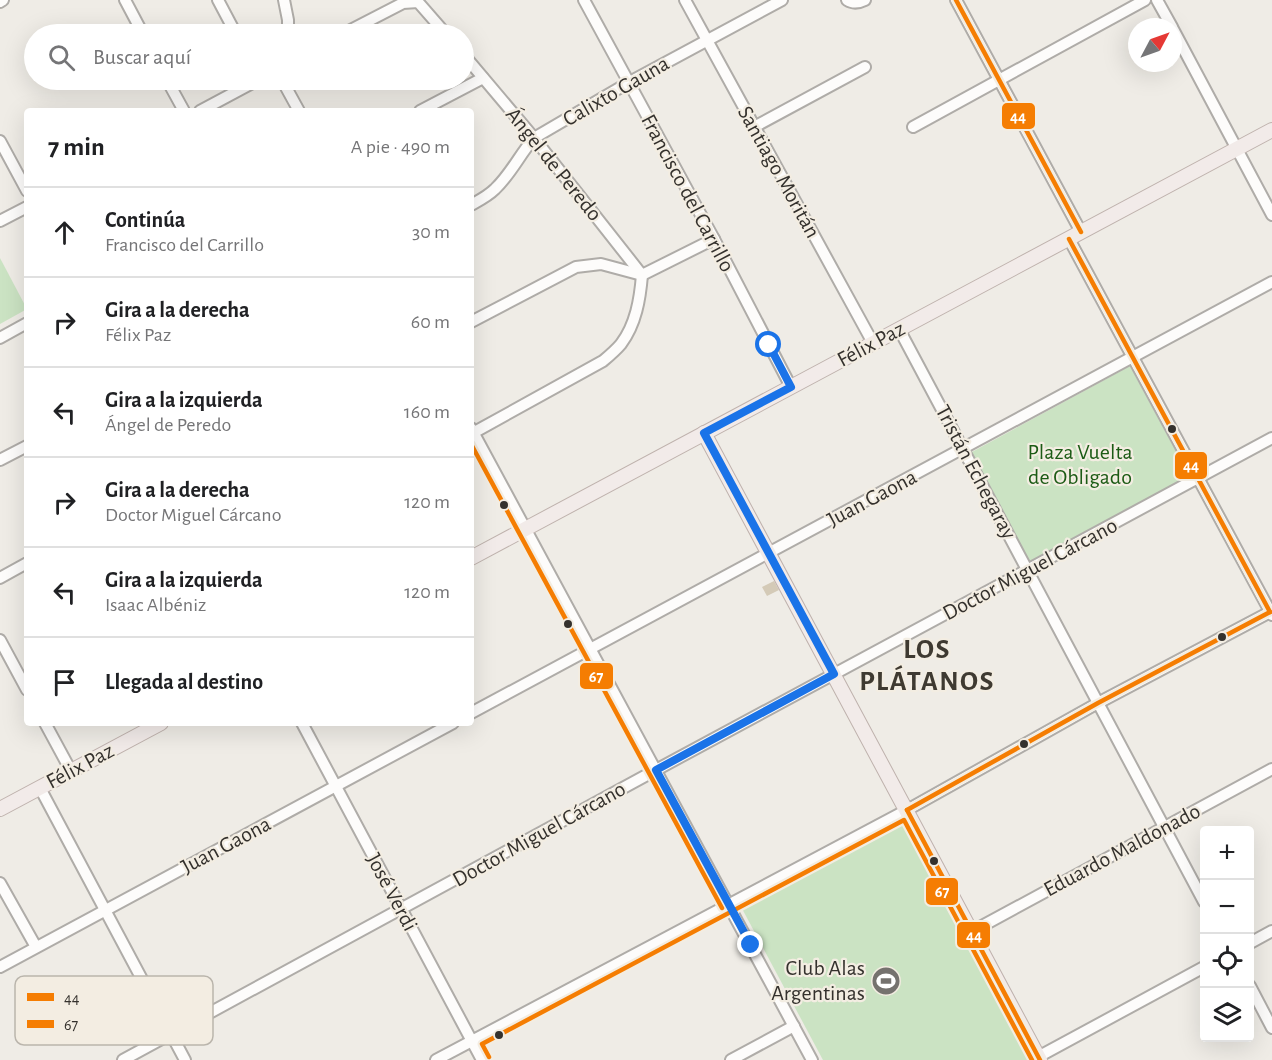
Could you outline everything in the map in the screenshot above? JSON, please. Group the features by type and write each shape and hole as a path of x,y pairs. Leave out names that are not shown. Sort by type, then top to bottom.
{"main road":[{"name":"Félix Paz","path":"474,556 1272,130"},
{"path":"704,433 1039,1058"},
{"name":"Félix Paz","path":"0,809 155,726"}],"street":[{"path":"125,0 138,24"},
{"path":"218,0 231,24"},
{"path":"284,0 288,24"},
{"name":"Francisco del Carrillo","path":"584,0 791,387"},
{"name":"Santiago Moritán","path":"685,0 873,343"},
{"name":"Calixto Gauna","path":"474,204 485,198 501,183 534,138 628,82 782,0"},
{"path":"847,0 859,3 865,0"},
{"path":"436,1060 907,810 1098,703 1271,612 1132,357 1000,80 956,0"},
{"path":"914,127 1145,0"},
{"path":"1157,0 1167,18"},
{"path":"363,24 403,3 418,2 437,24"},
{"path":"1182,47 1272,214"},
{"path":"754,127 866,67"},
{"name":"Ángel de Peredo","path":"474,68 534,138 642,275"},
{"path":"474,83 483,78"},
{"path":"172,90 182,108"},
{"path":"206,108 239,90"},
{"path":"287,90 297,108"},
{"path":"426,108 460,90"},
{"path":"0,141 24,185"},
{"path":"0,221 24,209"},
{"path":"474,320 576,267 601,264 642,275 714,240"},
{"path":"474,430 603,362 620,345 629,330 637,310 642,275"},
{"name":"Juan Gaona","path":"474,711 1272,282"},
{"path":"0,338 24,325"},
{"name":"Tristán Echegaray","path":"899,329 1200,894"},
{"path":"474,435 812,1060"},
{"name":"Doctor Miguel Cárcano","path":"213,1011 1272,438"},
{"path":"0,460 24,448"},
{"path":"0,578 24,565"},
{"path":"0,640 24,676"},
{"path":"47,726 71,771"},
{"name":"José Verdi","path":"304,726 482,1060"},
{"name":"Juan Gaona","path":"0,967 447,726"},
{"name":"Eduardo Maldonado","path":"971,932 1272,769"},
{"path":"40,788 140,976"},
{"path":"0,883 36,948"},
{"path":"1254,941 1272,931"},
{"path":"1039,1058 1200,969"},
{"path":"1251,988 1272,1028"},
{"path":"731,1060 794,1026"},
{"name":"Doctor Miguel Cárcano","path":"123,1060 151,1045"},
{"path":"177,1045 185,1060"}],"green space":[{"path":"0,258 24,303 24,311 0,324"},
{"name":"Plaza Vuelta de Obligado","path":"1130,366 1190,477 1030,564 970,453"},
{"name":"Club Alas Argentinas","path":"903,815 1034,1060 823,1060 739,903"}],"building":[{"path":"774,581 779,590 767,596 762,587"}],"transit line":[{"name":"44","path":"956,0 1081,232"},
{"name":"44","path":"1069,239 1270,612"},
{"name":"67","path":"474,450 722,908"},
{"name":"44","path":"907,810 1098,703 1270,612"},
{"name":"44","path":"907,810 1040,1060"},
{"name":"67","path":"489,1057 482,1044 904,820 1032,1060"}],"place":[{"name":"Club Alas Argentinas","path":"886,981"}],"district":[{"name":"LOS PLÁTANOS","path":"927,666"}],"route":[{"path":"751,945 656,770 834,674 704,433 791,387 769,345"}]}
